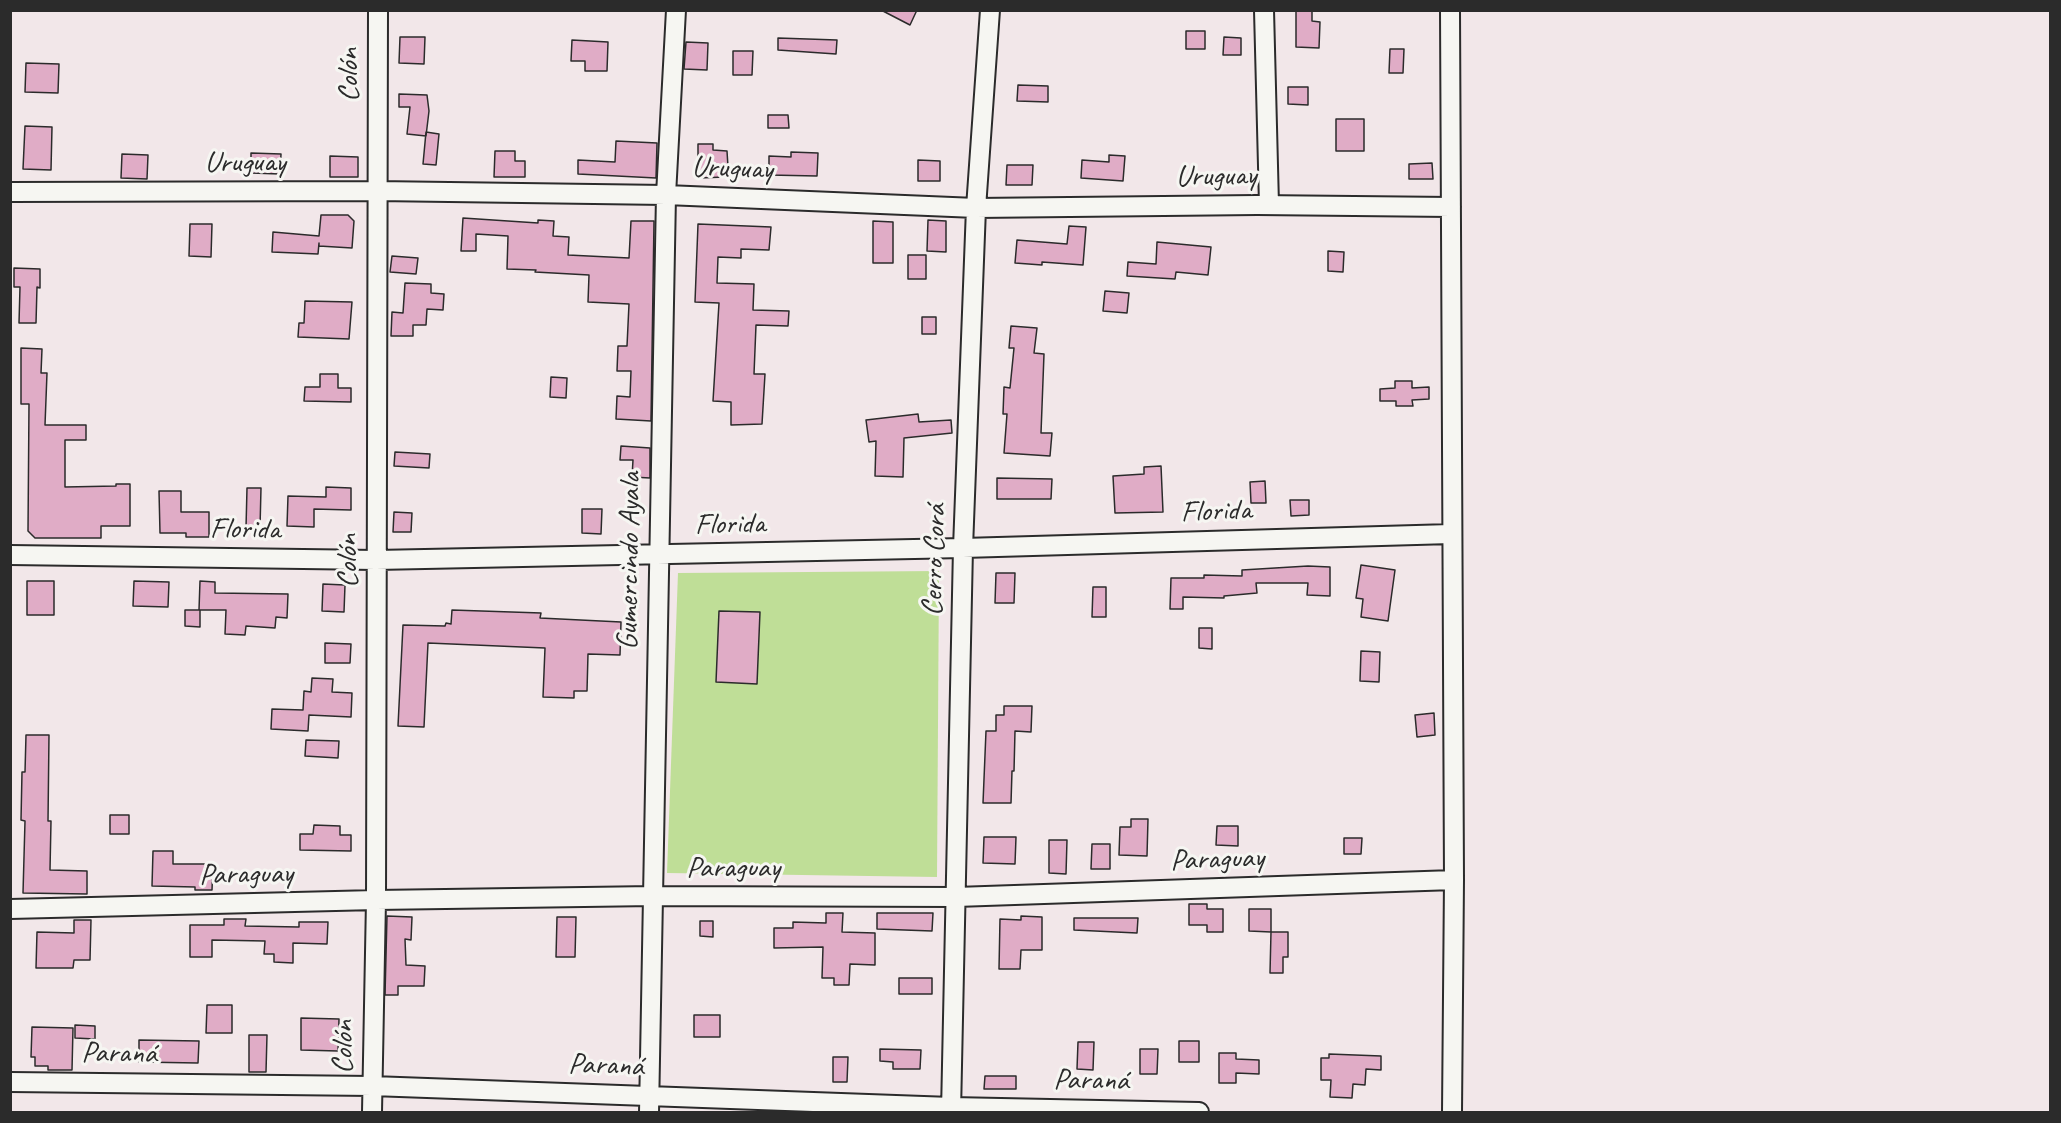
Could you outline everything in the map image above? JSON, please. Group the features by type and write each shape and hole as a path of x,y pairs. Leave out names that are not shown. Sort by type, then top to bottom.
{"street":[{"name":"Colón","path":"372,1113 376,900 378,10"},
{"name":"Gumercindo Ayala","path":"650,1104 666,195 676,10"},
{"name":"Cerro Corá","path":"951,1110 963,548 976,208 990,10"},
{"path":"1264,10 1269,205"},
{"path":"1450,10 1454,880 1452,1113"},
{"name":"Uruguay","path":"10,192 377,191 666,195 976,208 1269,205 1451,207"},
{"name":"Florida","path":"10,555 376,560 659,556 1451,534"},
{"name":"Paraguay","path":"10,909 653,896 956,897 1454,880"},
{"name":"Paraná","path":"10,1082 372,1086 650,1104 1199,1113"}],"green space":[{"path":"939,571 937,877 667,873 678,573"}],"building":[{"path":"881,10 917,10 910,25"},
{"path":"1296,10 1312,10 1312,21 1320,22 1319,48 1296,47"},
{"path":"1186,31 1205,31 1205,49 1186,49"},
{"path":"400,37 425,37 424,64 399,63"},
{"path":"1224,37 1241,38 1241,55 1223,55"},
{"path":"778,38 837,40 836,54 778,50"},
{"path":"572,40 608,42 607,71 585,71 585,61 571,61"},
{"path":"686,42 708,43 707,70 684,69"},
{"path":"1390,49 1404,49 1403,73 1389,73"},
{"path":"733,51 753,51 752,75 733,75"},
{"path":"26,63 59,64 58,93 25,92"},
{"path":"1018,85 1048,86 1048,102 1017,101"},
{"path":"1288,87 1308,87 1308,105 1288,104"},
{"path":"399,94 427,95 429,111 426,136 407,134 410,107 399,107"},
{"path":"768,115 788,115 789,128 768,128"},
{"path":"1336,119 1364,119 1364,151 1336,151"},
{"path":"25,126 52,127 51,170 23,169"},
{"path":"426,132 439,134 436,165 423,164"},
{"path":"616,141 657,143 656,178 578,174 578,160 615,162"},
{"path":"698,144 713,144 713,150 727,151 728,167 724,167 725,177 698,178"},
{"path":"495,151 515,151 515,161 525,161 525,177 494,177"},
{"path":"791,152 818,153 817,176 769,175 769,156 791,157"},
{"path":"251,153 281,154 280,174 251,173"},
{"path":"122,154 148,155 147,179 121,178"},
{"path":"1109,155 1125,156 1123,181 1081,178 1082,160 1109,162"},
{"path":"330,156 358,157 358,177 330,177"},
{"path":"918,160 940,161 940,181 918,181"},
{"path":"1432,163 1433,179 1409,179 1409,164"},
{"path":"1007,165 1033,165 1032,185 1006,185"},
{"path":"321,215 348,215 354,221 352,248 319,246 319,243 318,254 272,252 273,232 319,236"},
{"path":"463,218 538,223 538,220 554,221 553,236 569,237 568,255 629,258 631,221 654,221 651,421 616,419 617,396 630,397 631,371 617,371 618,346 627,346 629,304 588,302 589,275 507,269 508,236 476,234 476,251 461,251"},
{"path":"928,220 946,221 946,252 927,251"},
{"path":"873,221 893,222 893,263 873,263"},
{"path":"190,224 212,224 211,257 189,256"},
{"path":"698,224 771,227 769,250 741,249 741,258 718,257 717,283 754,284 753,310 789,311 788,326 756,325 754,374 765,374 762,424 731,425 731,402 713,401 719,303 695,302"},
{"path":"1069,226 1086,227 1083,265 1015,263 1017,240 1067,244"},
{"path":"1157,242 1211,247 1208,275 1176,272 1175,279 1127,276 1128,262 1156,264"},
{"path":"1328,251 1344,252 1343,272 1328,271"},
{"path":"908,255 926,255 926,279 908,279"},
{"path":"392,256 418,258 416,274 390,272"},
{"path":"14,268 40,269 36,323 19,323 20,287 14,287"},
{"path":"405,283 431,284 431,293 444,294 443,310 427,309 426,325 413,325 413,336 391,336 392,312 403,313"},
{"path":"1105,291 1129,293 1127,313 1103,311"},
{"path":"305,301 352,302 349,339 298,337 299,323 304,323"},
{"path":"922,317 936,317 936,334 922,334"},
{"path":"1011,326 1037,328 1034,353 1044,354 1041,433 1052,433 1050,456 1004,453 1007,414 1003,414 1004,387 1010,388 1014,348 1009,348"},
{"path":"21,348 42,349 41,373 47,373 45,425 86,425 86,440 65,440 65,487 130,484 130,526 101,526 101,538 35,538 28,531 29,404 21,404"},
{"path":"320,374 338,374 338,388 351,388 351,402 304,401 305,387 320,387"},
{"path":"551,377 567,378 566,398 550,397"},
{"path":"1395,381 1412,381 1412,388 1429,387 1429,399 1412,400 1413,406 1396,406 1396,401 1380,401 1380,389 1395,388"},
{"path":"918,414 919,422 951,420 952,433 904,438 903,477 875,476 876,441 869,442 866,420"},
{"path":"621,446 650,448 650,478 632,477 633,460 620,460"},
{"path":"395,452 430,454 429,468 394,466"},
{"path":"1161,466 1163,512 1115,513 1113,476 1144,474 1144,467"},
{"path":"997,478 1052,479 1051,499 997,499"},
{"path":"1265,481 1266,503 1251,503 1250,482"},
{"path":"326,487 351,488 351,510 314,509 314,527 287,526 288,496 326,497"},
{"path":"247,488 261,488 260,528 246,528"},
{"path":"159,491 181,491 181,512 209,512 209,537 186,537 186,533 160,533"},
{"path":"1290,500 1309,500 1309,515 1291,516"},
{"path":"582,509 602,509 601,534 582,533"},
{"path":"394,512 412,513 411,532 393,532"},
{"path":"1361,565 1395,570 1388,621 1361,617 1363,599 1356,598"},
{"path":"1330,567 1330,596 1307,595 1308,583 1256,583 1257,593 1224,596 1224,598 1183,597 1183,609 1170,609 1171,578 1204,578 1204,575 1242,576 1242,570"},
{"path":"996,573 1015,573 1014,603 995,603"},
{"path":"27,581 54,581 54,615 27,615"},
{"path":"134,581 169,582 168,607 133,606"},
{"path":"200,581 215,582 215,593 288,594 287,618 276,617 275,628 246,626 245,635 225,634 226,610 199,610"},
{"path":"323,584 345,585 344,612 322,611"},
{"path":"1093,587 1106,587 1106,617 1092,617"},
{"path":"185,610 200,610 200,627 185,626"},
{"path":"452,610 541,613 540,618 621,622 620,655 588,654 587,691 574,691 574,698 543,697 545,648 428,643 424,727 398,726 403,625 445,626 446,623 451,624"},
{"path":"719,611 760,612 757,684 716,682"},
{"path":"1199,628 1212,628 1212,649 1199,648"},
{"path":"325,643 351,644 350,663 325,663"},
{"path":"1361,651 1380,652 1379,682 1360,681"},
{"path":"312,678 333,679 332,692 352,693 351,717 309,715 308,731 271,729 272,709 303,710 304,691 311,692"},
{"path":"1004,706 1032,706 1031,732 1015,731 1011,803 983,803 986,731 996,731 996,715 1004,715"},
{"path":"1434,713 1435,735 1417,737 1415,715"},
{"path":"26,735 49,735 50,870 87,871 87,894 23,893 25,821 21,820 22,772 25,772"},
{"path":"306,740 339,741 338,758 305,756"},
{"path":"110,815 129,815 129,834 110,834"},
{"path":"1131,819 1148,819 1147,856 1119,855 1120,827 1131,827"},
{"path":"314,825 340,826 340,835 351,835 351,851 300,850 300,834 313,834"},
{"path":"1217,826 1238,826 1238,846 1216,845"},
{"path":"984,837 1016,837 1015,864 983,863"},
{"path":"1344,838 1362,838 1361,854 1344,854"},
{"path":"1049,840 1067,840 1066,874 1049,873"},
{"path":"1092,844 1110,844 1110,869 1091,869"},
{"path":"153,851 173,851 173,864 213,864 212,890 195,890 195,887 152,886"},
{"path":"1189,904 1207,904 1207,909 1223,909 1223,932 1207,932 1207,925 1189,925"},
{"path":"1249,909 1271,909 1271,932 1249,931"},
{"path":"826,913 843,913 842,932 875,933 875,965 850,964 849,985 834,985 834,978 822,978 823,947 774,948 774,928 793,928 793,922 826,923"},
{"path":"877,913 933,913 932,931 877,929"},
{"path":"387,916 412,917 411,940 405,939 406,965 425,966 424,986 398,986 398,995 385,995"},
{"path":"1021,916 1042,917 1042,950 1021,950 1020,969 999,969 1000,919 1021,920"},
{"path":"557,917 576,917 575,957 556,957"},
{"path":"1074,918 1138,918 1137,933 1074,930"},
{"path":"224,919 246,919 245,926 299,927 299,922 328,922 327,944 293,943 293,963 274,962 274,954 264,954 265,941 212,940 212,957 190,957 190,925 224,925"},
{"path":"74,920 91,920 90,960 74,960 73,968 36,968 37,932 74,933"},
{"path":"700,921 713,921 713,937 700,936"},
{"path":"1271,932 1288,932 1288,957 1283,957 1283,973 1270,973"},
{"path":"899,978 932,978 932,994 899,994"},
{"path":"207,1005 232,1005 232,1033 206,1033"},
{"path":"694,1015 720,1015 720,1037 694,1037"},
{"path":"301,1018 339,1019 338,1051 301,1050"},
{"path":"75,1025 95,1026 95,1039 75,1038"},
{"path":"32,1027 73,1028 72,1070 48,1070 48,1066 35,1066 35,1057 31,1057"},
{"path":"249,1035 267,1035 266,1072 249,1072"},
{"path":"139,1040 199,1041 198,1063 139,1062"},
{"path":"1179,1041 1199,1041 1199,1062 1179,1062"},
{"path":"1078,1042 1094,1042 1093,1070 1077,1069"},
{"path":"880,1049 921,1050 920,1069 893,1069 893,1062 880,1061"},
{"path":"1140,1049 1158,1049 1157,1074 1140,1074"},
{"path":"1219,1053 1236,1053 1236,1059 1259,1060 1259,1074 1236,1073 1236,1083 1219,1083"},
{"path":"1329,1054 1381,1056 1381,1070 1366,1069 1365,1085 1353,1084 1352,1098 1330,1097 1331,1080 1321,1080 1321,1058 1329,1058"},
{"path":"833,1057 848,1057 847,1082 833,1082"},
{"path":"985,1076 1016,1076 1016,1089 984,1089"}]}
